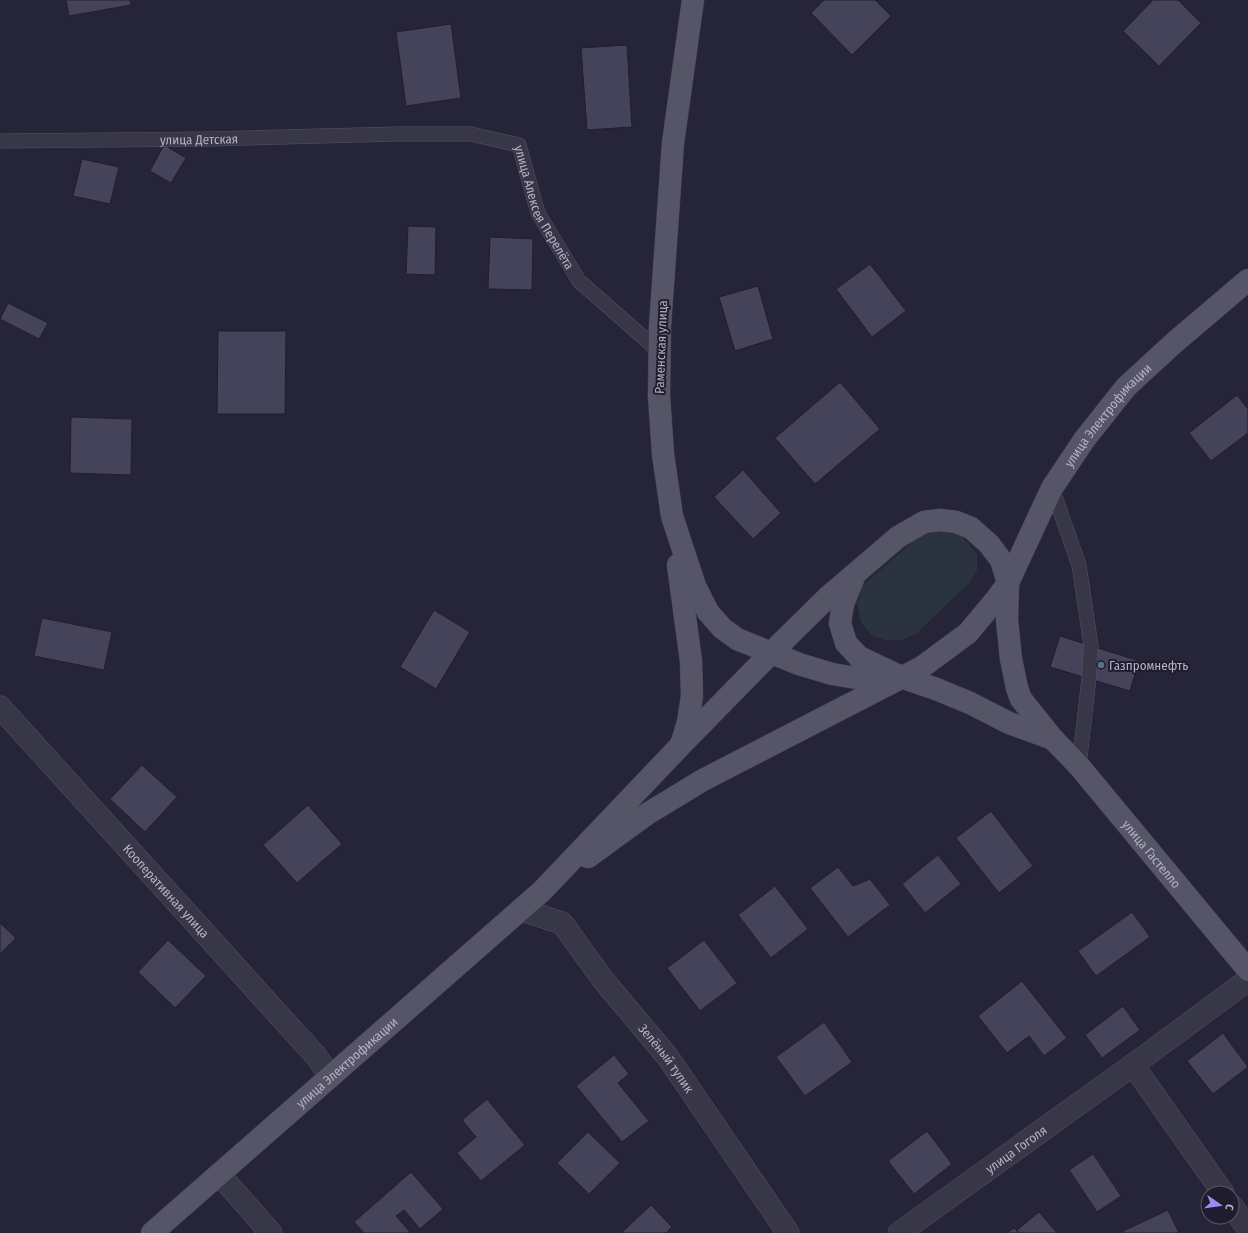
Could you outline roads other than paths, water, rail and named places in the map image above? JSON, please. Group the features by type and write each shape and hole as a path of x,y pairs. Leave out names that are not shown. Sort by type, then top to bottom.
{"main road":[{"name":"Раменская улица","path":"693,0 673,143 661,318 659,396 663,454 672,516 694,586 708,612 722,628 737,639 799,664 832,674 863,679 900,677"},
{"name":"улица Электрофикации","path":"1008,583 1052,488 1084,440 1126,387 1174,342 1248,280"},
{"path":"672,516 691,668 692,696 688,722 681,745"},
{"path":"940,520 956,522 971,528 989,544 1001,560 1008,583 998,597 968,633 922,667 900,677 703,780 647,814 542,891 771,653 830,596 898,537 924,522 940,520"},
{"path":"855,574 843,604 840,623 846,642 859,657 900,677"},
{"name":"улица Гастелло","path":"1008,583 1007,620 1011,659 1017,688 1021,699 1053,739 1079,766 1248,970"},
{"name":"улица Гастелло","path":"900,677 936,689 970,703 1009,723 1053,739"},
{"name":"улица Электрофикации","path":"152,1233 542,891"}],"street":[{"name":"Кооперативная улица","path":"0,707 316,1056 330,1076"},
{"name":"Зелёный тупик","path":"522,910 562,923 604,981 667,1056 788,1233"},
{"name":"улица Гоголя","path":"899,1233 1133,1065 1248,980"},
{"path":"1133,1065 1217,1185"},
{"path":"219,1174 271,1233"},
{"path":"1240,1218 1248,1229"}],"lane":[{"name":"улица Алексея Перелёта","path":"398,134 471,134 519,145 538,213 579,281 660,352"},
{"name":"улица Детская","path":"0,141 210,139 398,134"},
{"path":"1052,488 1079,565 1091,646 1079,766"}],"place":[{"name":"Газпромнефть","path":"1101,665"}]}
